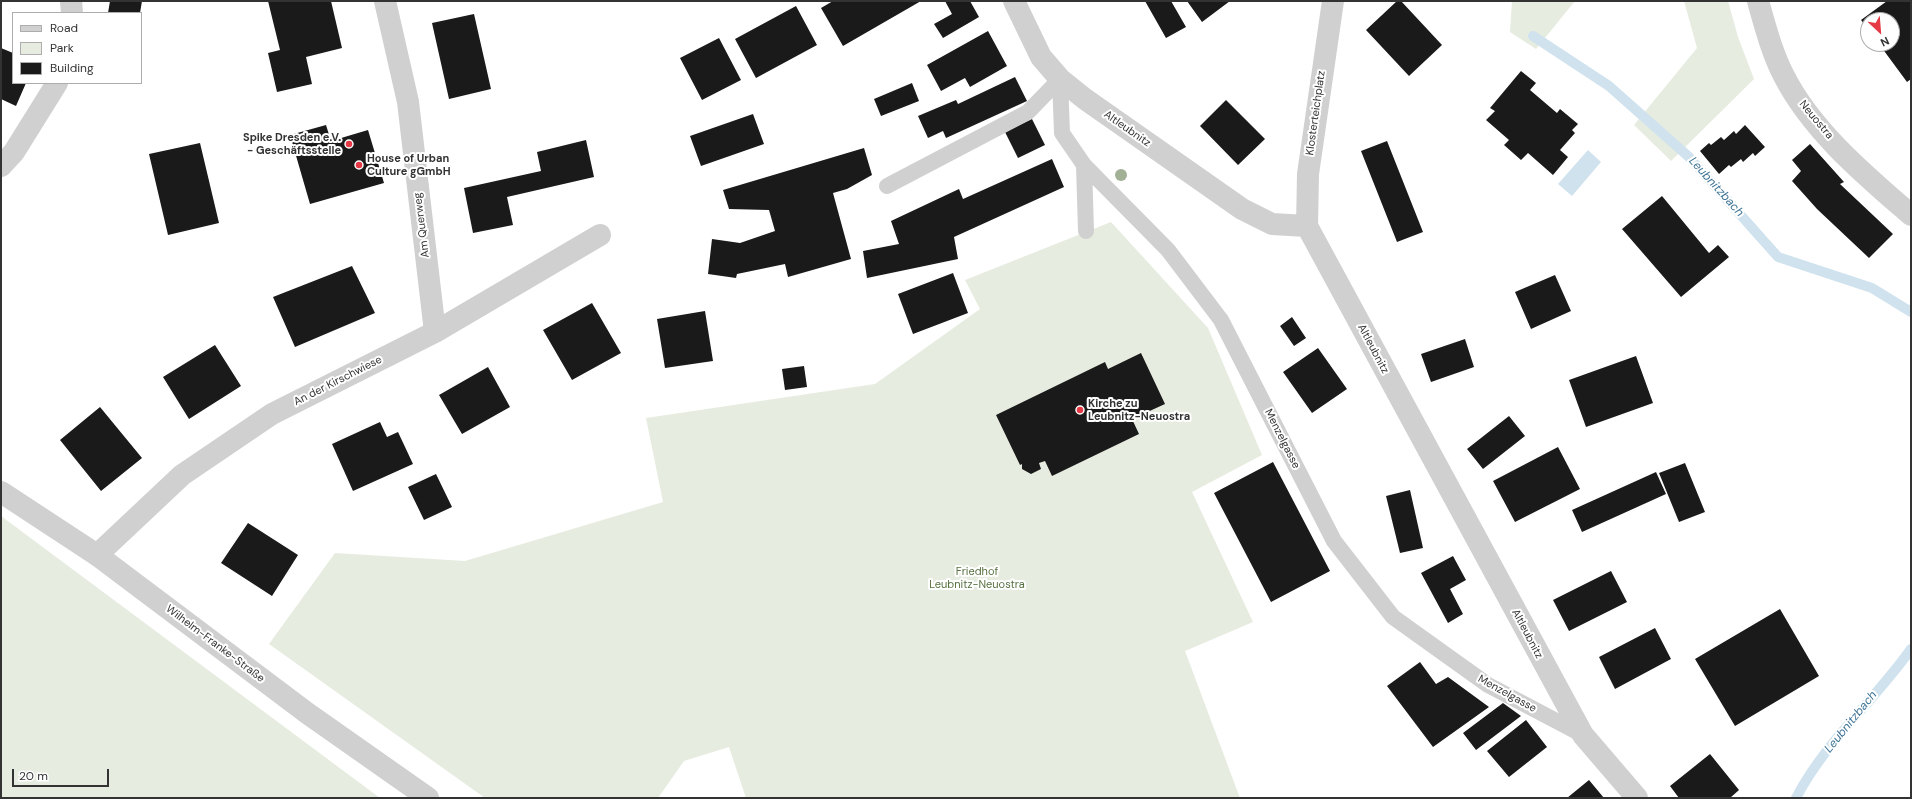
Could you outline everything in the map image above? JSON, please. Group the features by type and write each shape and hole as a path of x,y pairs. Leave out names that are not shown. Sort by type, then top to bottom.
{"street":[{"path":"71,1 72,12"},
{"name":"Am Querweg","path":"385,1 408,102 435,332"},
{"name":"Altleubnitz","path":"1014,1 1041,57 1060,79 1242,210 1272,224 1307,226 1583,734 1637,798"},
{"name":"Klosterteichplatz","path":"1307,226 1308,174 1333,1"},
{"name":"Neuostra","path":"1758,1 1781,69 1806,112 1863,172 1911,215"},
{"path":"1,166 14,152 55,84"},
{"name":"An der Kirschwiese","path":"97,555 182,476 272,414 435,332 600,235"},
{"name":"Wilhelm-Franke-Straße","path":"1,492 97,555 307,713 428,798"}],"lane":[{"name":"Menzelgasse","path":"1060,79 1062,133 1084,166 1168,250 1221,320 1334,541 1393,617 1488,685 1583,734"},
{"path":"887,186 1028,112 1060,79"},
{"path":"1084,166 1086,231"}],"green space":[{"path":"1512,1 1575,1 1536,49 1510,32"},
{"path":"1684,1 1728,1 1738,37 1754,79 1671,161 1634,125 1697,48"},
{"name":"Friedhof Leubnitz-Neuostra","path":"1111,222 1208,328 1262,455 1192,492 1253,622 1185,651 1240,798 746,798 729,747 684,761 658,798 485,798 269,644 335,553 465,561 663,502 646,418 875,384 980,309 965,280"},
{"path":"1,516 380,798 1,798"}],"water":[{"path":"1588,150 1601,162 1572,196 1558,184"}],"building":[{"path":"110,1 142,1 140,12 108,12"},
{"path":"268,1 331,1 342,48 306,57 312,84 277,92 268,53 280,50"},
{"path":"833,1 921,1 843,46 821,8"},
{"path":"945,1 970,1 979,17 943,38 934,24 952,14"},
{"path":"1145,1 1171,1 1186,27 1166,38"},
{"path":"1187,1 1230,1 1202,22"},
{"path":"1397,1 1401,1 1442,45 1409,76 1366,30"},
{"path":"1887,1 1911,1 1911,79 1907,82 1885,52 1900,52 1900,12 1872,12"},
{"path":"796,6 817,45 756,78 735,39"},
{"path":"474,14 491,89 449,99 432,23"},
{"path":"988,31 1007,66 970,87 965,78 941,91 927,65"},
{"path":"719,38 741,80 702,100 680,58"},
{"path":"1,48 12,53 12,84 26,84 16,106 1,99"},
{"path":"1521,71 1536,83 1530,90 1557,113 1560,109 1578,124 1572,130 1575,133 1560,150 1568,157 1553,175 1528,153 1521,160 1504,145 1509,140 1486,120 1495,111 1490,108"},
{"path":"1015,77 1027,101 946,138 943,131 928,138 918,116 956,100 958,104"},
{"path":"912,83 919,101 881,116 874,99"},
{"path":"1226,100 1265,139 1238,165 1200,126"},
{"path":"753,114 764,144 701,166 690,136"},
{"path":"1032,119 1045,145 1018,158 1005,132"},
{"path":"326,125 331,141 368,130 384,183 310,204 290,135"},
{"path":"1745,125 1765,147 1755,156 1753,153 1743,162 1741,159 1731,167 1729,165 1719,174 1700,151 1709,143 1711,145 1721,137 1724,140 1734,131 1736,134"},
{"path":"586,140 594,177 507,197 513,225 473,233 464,188 541,171 537,152"},
{"path":"1387,141 1423,232 1397,242 1361,151"},
{"path":"200,143 219,223 168,235 149,154"},
{"path":"1810,144 1844,182 1840,184 1893,234 1869,258 1817,209 1792,181 1801,171 1792,160"},
{"path":"864,148 872,175 847,189 833,193 851,259 788,277 785,264 737,274 736,278 708,274 712,239 740,243 775,231 769,210 729,209 723,190"},
{"path":"1052,159 1064,187 954,237 958,259 867,278 863,251 899,244 891,221 959,189 963,199"},
{"path":"1662,196 1709,253 1718,245 1729,257 1681,297 1622,229"},
{"path":"352,266 375,313 295,347 273,297"},
{"path":"953,273 968,313 913,334 898,294"},
{"path":"1555,275 1571,311 1531,329 1515,292"},
{"path":"592,303 621,353 572,380 543,330"},
{"path":"705,311 713,361 665,368 657,319"},
{"path":"1292,317 1306,338 1294,346 1280,326"},
{"path":"1465,339 1474,367 1431,382 1421,354"},
{"path":"215,345 241,386 189,419 163,377"},
{"path":"1318,348 1347,389 1312,413 1283,372"},
{"name":"Kirche zu Leubnitz-Neuostra","path":"1141,353 1165,404 1132,419 1139,434 1052,476 1045,461 1039,463 1041,469 1031,474 1022,469 1022,464 1020,465 996,415 1105,362 1108,369"},
{"path":"1636,356 1653,403 1586,427 1569,380"},
{"path":"804,366 807,387 785,390 782,369"},
{"path":"488,367 510,407 462,434 439,395"},
{"path":"100,407 142,458 101,491 60,440"},
{"path":"1509,416 1525,436 1483,469 1467,449"},
{"path":"380,422 387,437 398,432 413,464 353,491 332,444"},
{"path":"1558,447 1580,489 1515,522 1493,481"},
{"path":"1273,462 1330,571 1271,602 1214,493"},
{"path":"1685,463 1705,512 1679,522 1659,473"},
{"path":"1656,472 1666,494 1582,532 1572,510"},
{"path":"436,474 452,507 424,520 408,487"},
{"path":"1410,490 1423,548 1400,553 1386,496"},
{"path":"248,523 298,555 272,596 221,563"},
{"path":"1453,556 1466,580 1450,589 1463,614 1448,623 1421,573"},
{"path":"1611,571 1627,602 1569,631 1553,600"},
{"path":"1780,609 1819,676 1735,726 1695,659"},
{"path":"1655,628 1671,659 1615,689 1599,657"},
{"path":"1420,662 1436,684 1448,677 1489,707 1433,747 1387,686"},
{"path":"1503,703 1521,716 1476,750 1463,733"},
{"path":"1526,720 1547,747 1509,777 1487,751"},
{"path":"1710,754 1739,790 1730,798 1679,798 1670,786"},
{"path":"1589,780 1604,798 1567,798"}],"waterway":[{"name":"Leubnitzbach","path":"1533,36 1609,86 1689,157 1778,257 1872,288 1911,312"},
{"name":"Leubnitzbach","path":"1796,798 1821,758 1897,668 1911,649"}],"place":[{"name":"Spike Dresden e.V. - Geschäftsstelle","path":"349,144"},
{"name":"House of Urban Culture gGmbH","path":"359,165"},
{"name":"Kirche zu Leubnitz-Neuostra","path":"1080,410"}]}
